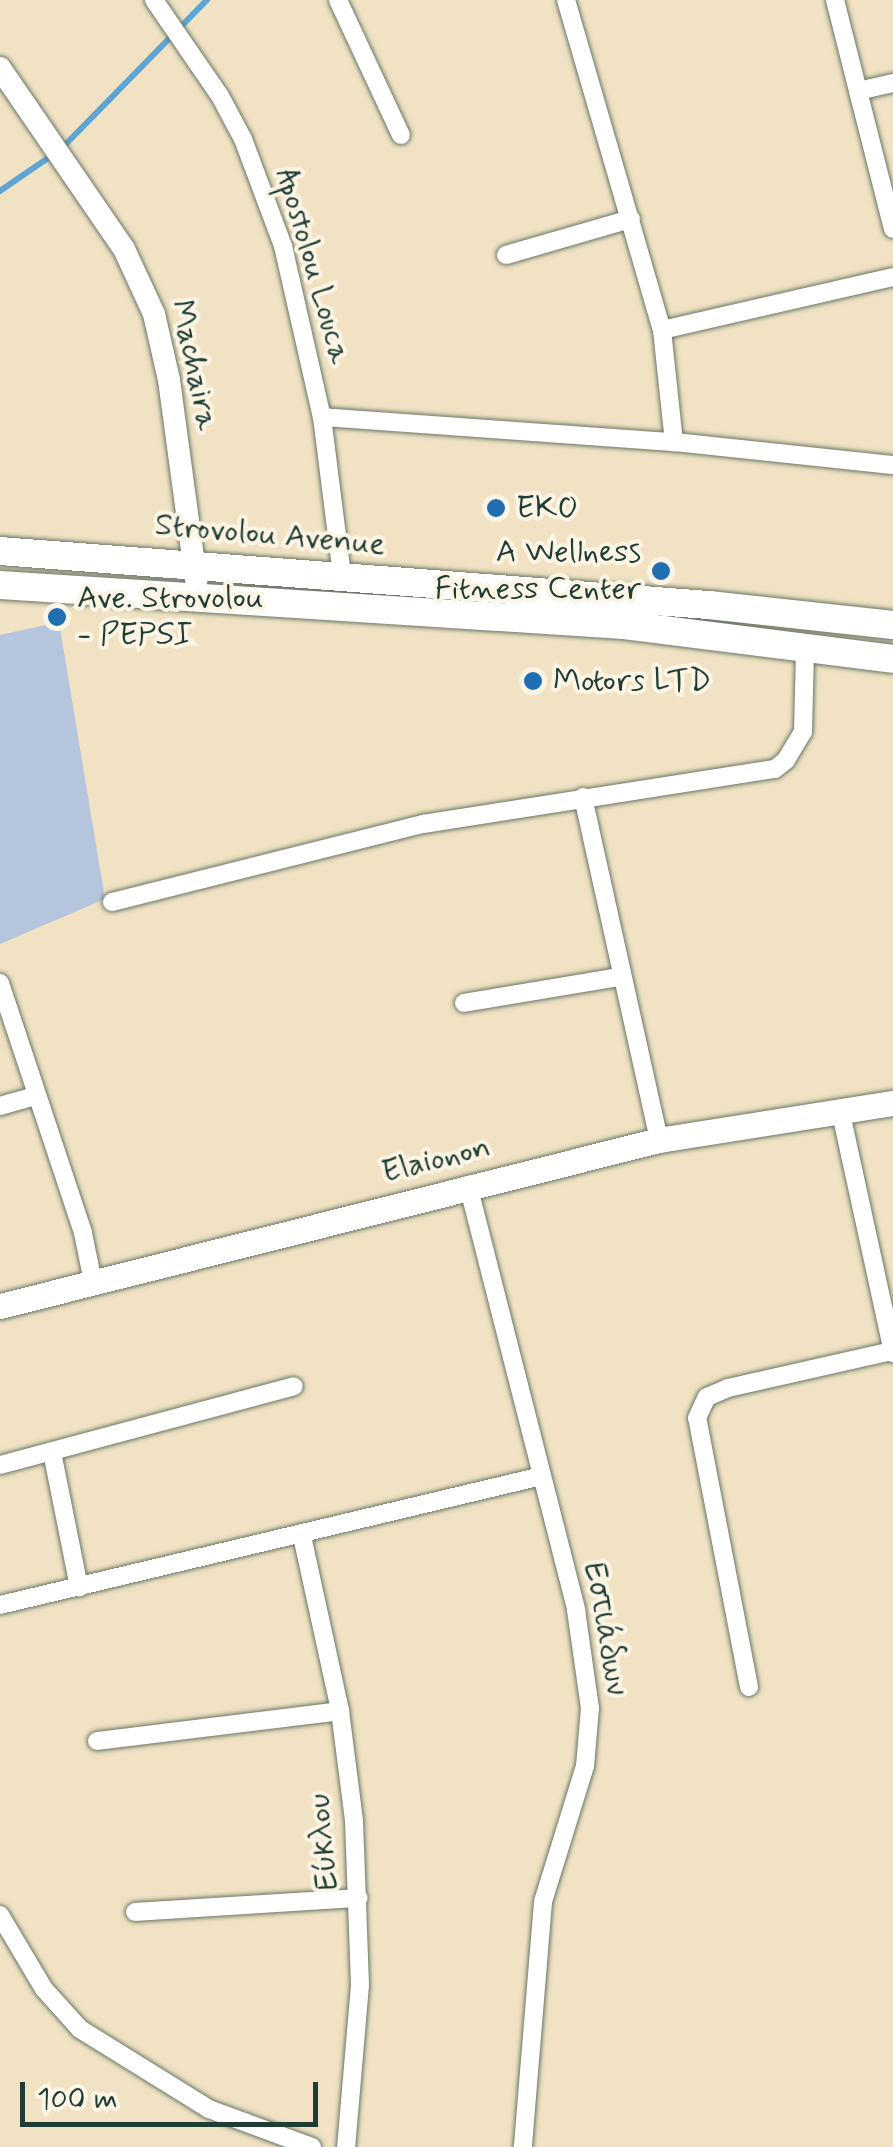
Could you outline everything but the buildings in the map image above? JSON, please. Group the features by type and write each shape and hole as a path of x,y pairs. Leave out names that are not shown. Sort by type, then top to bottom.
{"main road":[{"name":"Strovolou Avenue","path":"0,552 342,575 546,596 709,605 893,625"},
{"name":"Strovolou Avenue","path":"0,585 624,625 893,659"},
{"name":"Elaionon","path":"0,1306 468,1184 660,1140 893,1102"}],"street":[{"name":"Apostolou Louca","path":"154,0 243,139 284,246 322,417 342,575"},
{"path":"338,0 400,136"},
{"path":"566,0 662,330 674,442"},
{"path":"835,0 893,229"},
{"name":"Machaira","path":"1,71 124,249 154,314 169,380 197,598"},
{"path":"858,91 893,83"},
{"path":"506,255 631,219"},
{"path":"662,330 893,277"},
{"path":"322,417 674,442 893,465"},
{"path":"112,902 423,824 775,769 797,746 803,732 805,648"},
{"path":"583,797 620,977 660,1140"},
{"path":"464,1002 620,977"},
{"path":"0,982 83,1233 93,1282"},
{"path":"0,1106 36,1096"},
{"path":"748,1687 697,1418 707,1397 728,1388 893,1352 840,1109"},
{"name":"Εστιάδων","path":"468,1184 587,1663 591,1734 542,1902 523,2147"},
{"path":"0,1464 294,1386"},
{"path":"52,1452 79,1587"},
{"path":"0,1604 302,1536 542,1476"},
{"name":"Εύκλου","path":"302,1536 340,1711 360,1898 360,1984 346,2147"},
{"path":"97,1741 340,1711"},
{"path":"135,1912 360,1898"},
{"path":"0,1916 44,1990 80,2029 208,2109 312,2147"}],"shaded area":[{"path":"59,622 105,899 0,944 0,635"}],"waterway":[{"path":"61,149 207,0"},
{"path":"0,191 51,156"}],"place":[{"name":"EKO","path":"496,508"},
{"name":"A Wellness Fitness Center","path":"661,571"},
{"name":"Ave. Strovolou - PEPSI","path":"57,617"},
{"name":"Motors LTD","path":"533,681"}]}
